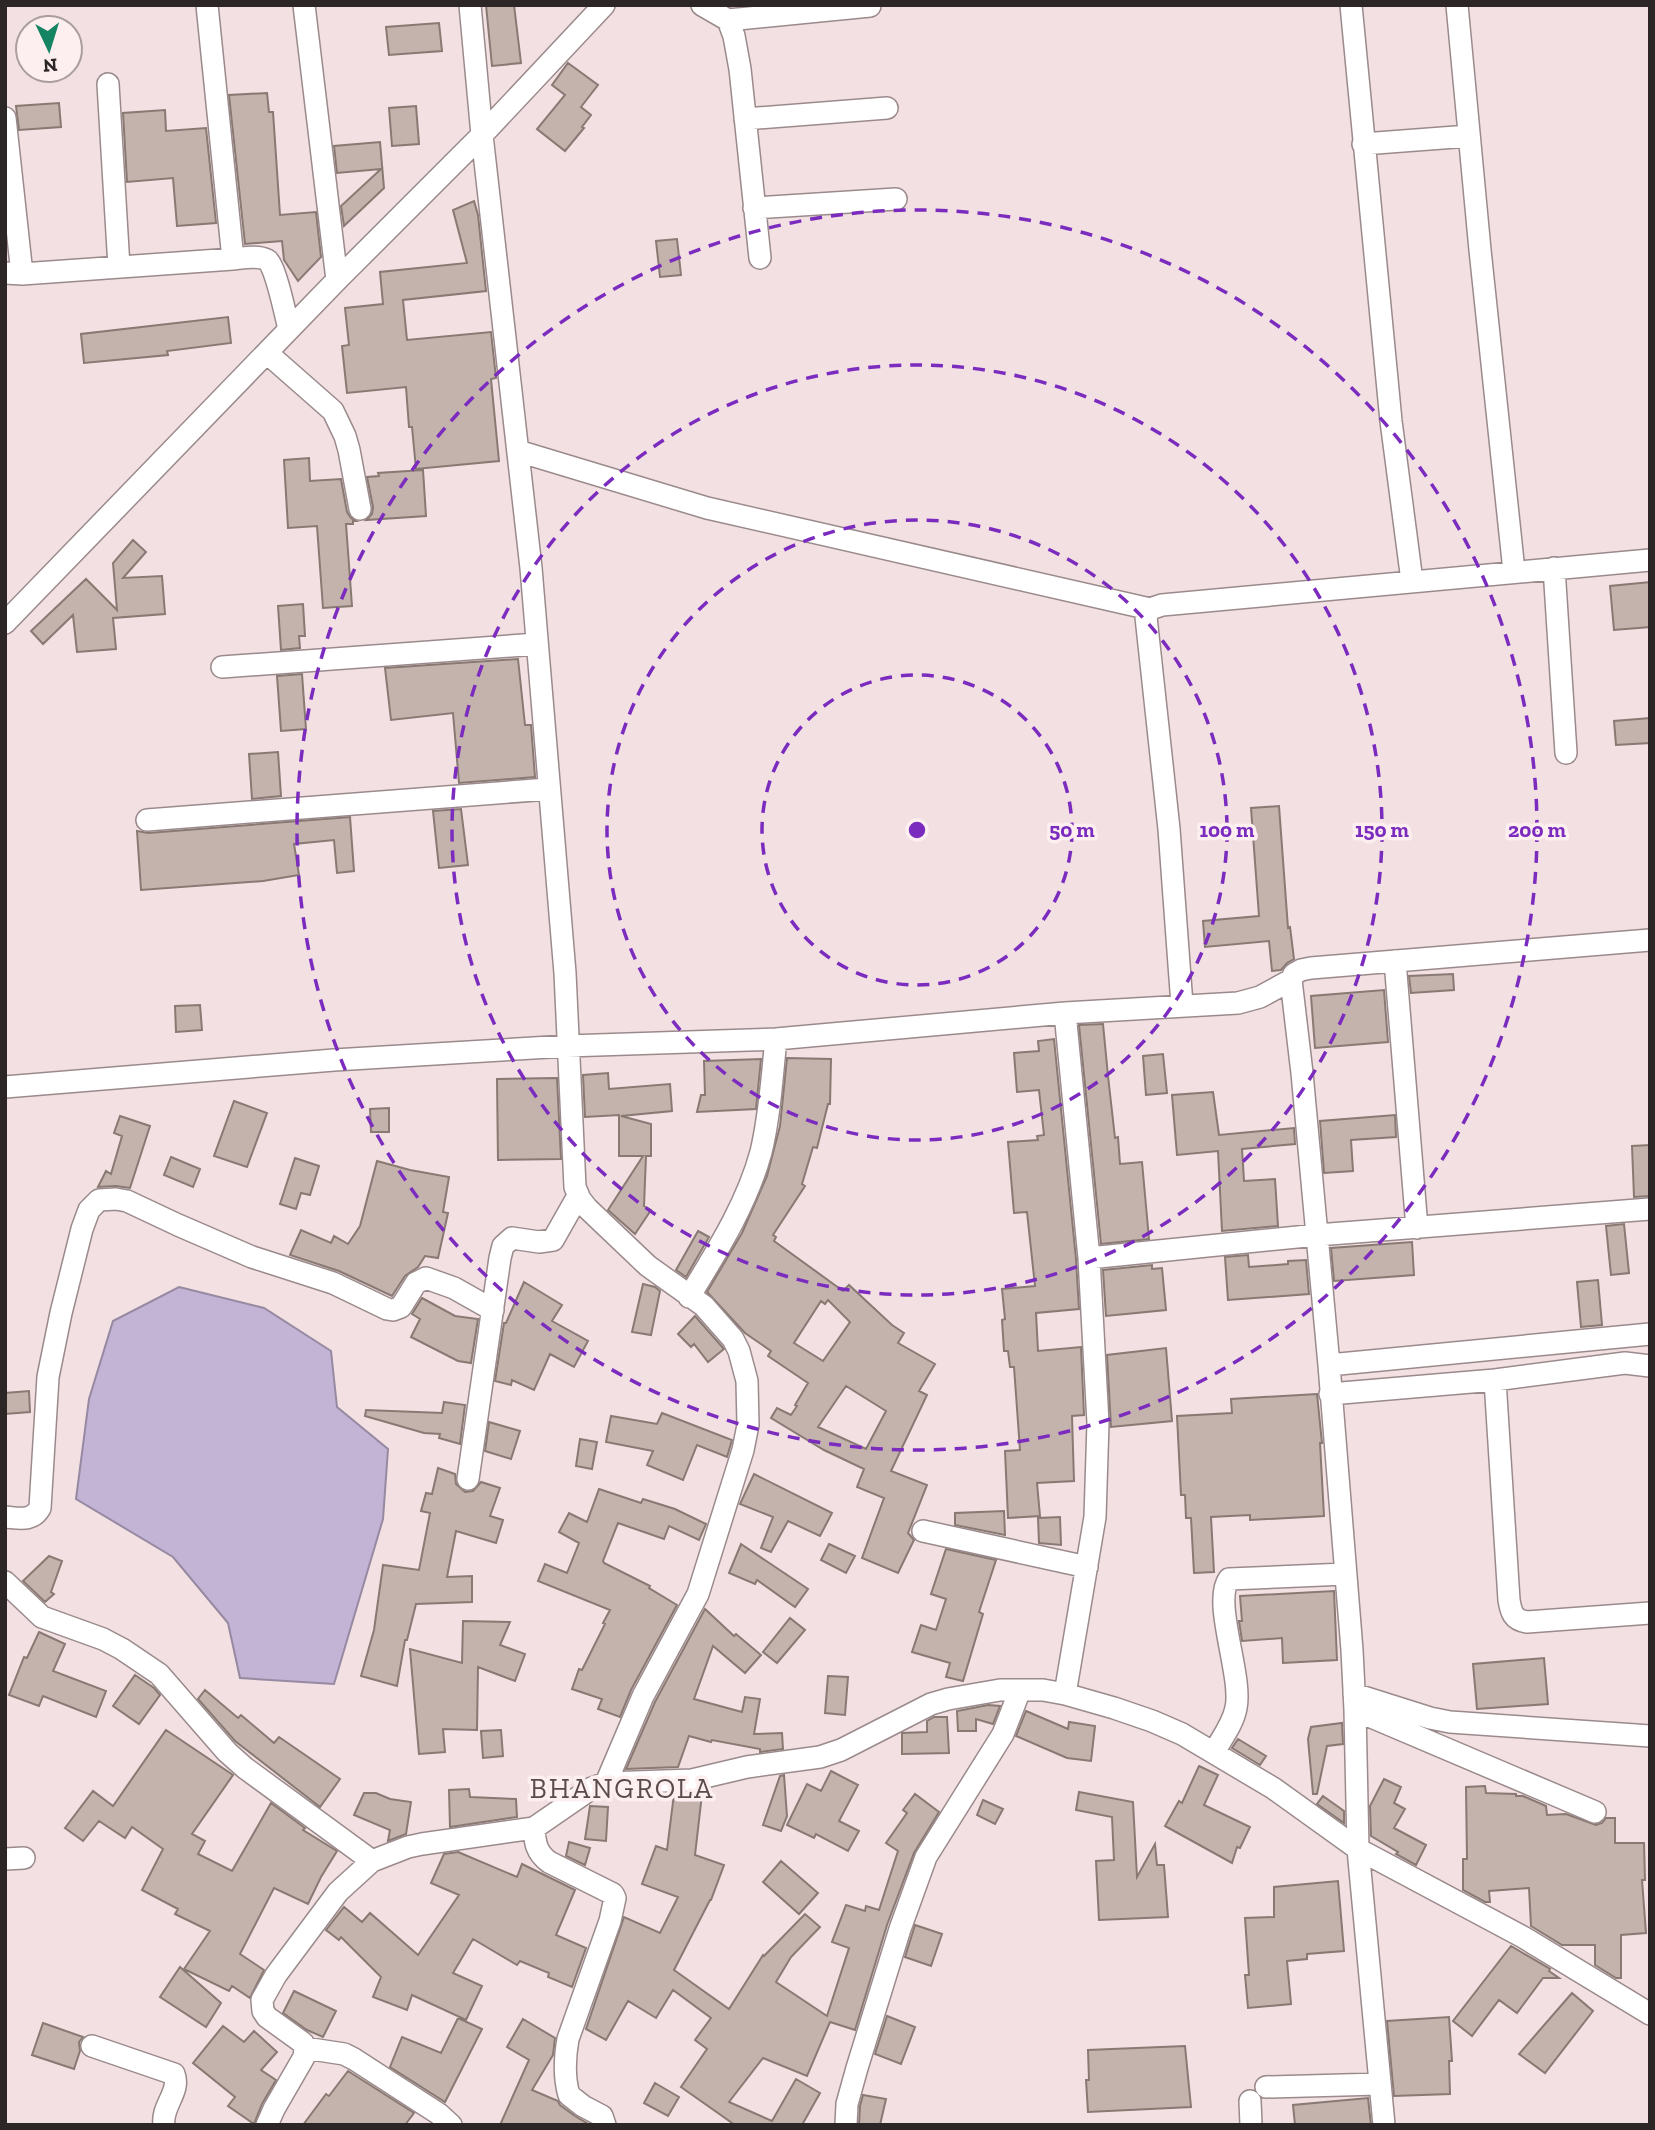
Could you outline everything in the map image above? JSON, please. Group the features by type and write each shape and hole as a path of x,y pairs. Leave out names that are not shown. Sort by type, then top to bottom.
{"street":[{"path":"207,5 233,259"},
{"path":"303,5 337,280"},
{"path":"470,5 531,568 565,973 573,1172 578,1196 587,1208 649,1266 704,1306 733,1339 747,1381 748,1426 743,1450 698,1594 643,1696 606,1783"},
{"path":"5,623 289,329 482,135 604,5"},
{"path":"702,5 728,20 870,6"},
{"path":"1351,5 1391,421 1412,581"},
{"path":"1457,5 1514,571"},
{"path":"728,20 736,46 760,258"},
{"path":"107,85 119,267"},
{"path":"745,119 887,108"},
{"path":"5,118 14,273 264,258 271,262 276,272 279,296 289,329"},
{"path":"1363,144 1469,136"},
{"path":"754,208 896,199"},
{"path":"267,353 332,411 349,450 359,509"},
{"path":"518,452 707,508 1150,609 1514,571 1650,560"},
{"path":"1554,568 1566,752"},
{"path":"1150,609 1146,617 1169,829 1182,1005"},
{"path":"222,667 537,644"},
{"path":"147,820 548,789"},
{"path":"5,1087 334,1060 567,1046 776,1039 1065,1013 1226,1004 1251,1000 1290,980 1301,970 1311,968 1650,940"},
{"path":"1395,961 1417,1228"},
{"path":"1290,980 1329,1364 1355,1702 1358,1849 1384,2125"},
{"path":"1065,1013 1089,1258 1098,1423 1096,1517 1065,1694"},
{"path":"689,1297 724,1238 754,1172 768,1112 776,1039"},
{"path":"468,1479 503,1246 512,1238 539,1242 553,1240 578,1196"},
{"path":"5,1517 29,1518 40,1508 48,1377 82,1228 89,1210 99,1200 127,1201 252,1257 333,1283 387,1309 401,1307 416,1283 426,1278 454,1288 493,1310"},
{"path":"1089,1258 1317,1235 1650,1209"},
{"path":"1329,1364 1650,1334"},
{"path":"1330,1394 1495,1380 1614,1364 1650,1366"},
{"path":"1495,1380 1512,1614 1516,1619 1527,1622 1650,1613"},
{"path":"923,1531 1087,1567"},
{"path":"1214,1752 1233,1718 1237,1700 1234,1666 1228,1644 1224,1595 1226,1582 1229,1579 1345,1574"},
{"path":"5,1582 42,1617 103,1639 153,1670 227,1752 245,1768 372,1861"},
{"path":"846,2125 847,2104 857,2068 900,1929 926,1857 1003,1734 1020,1689"},
{"path":"267,2125 304,2057 305,2048 303,2043 267,2017 263,2011 262,2000 276,1975 338,1892 372,1861 415,1846 534,1828 592,1788 606,1783 692,1780 820,1757 931,1704 978,1693 1020,1689 1065,1694 1152,1721 1182,1734 1273,1788 1358,1849 1523,1937 1650,2014"},
{"path":"1355,1702 1450,1723 1650,1736"},
{"path":"1355,1702 1595,1812"},
{"path":"534,1828 535,1843 541,1856 615,1898 610,1921 566,2047 569,2095 602,2116 605,2125"},
{"path":"92,2046 174,2074 176,2085 163,2114 164,2125"},
{"path":"305,2048 344,2054 354,2059 451,2125"},
{"path":"1266,2087 1379,2084"},
{"path":"1250,2102 1251,2125"}],"shaded area":[{"path":"179,1287 264,1308 331,1351 337,1407 388,1449 383,1519 334,1684 240,1678 228,1623 173,1557 76,1499 89,1399 113,1321"}],"building":[{"path":"486,5 514,5 521,63 492,66"},
{"path":"439,23 442,51 389,55 386,27"},
{"path":"568,63 598,85 581,107 591,115 565,151 537,129 565,95 552,85"},
{"path":"267,93 269,112 273,112 280,215 316,212 321,257 298,281 284,260 282,241 245,244 229,95"},
{"path":"59,103 61,127 19,130 16,106"},
{"path":"416,106 419,144 392,146 389,108"},
{"path":"165,110 166,131 206,128 216,223 177,226 173,178 127,182 123,113"},
{"path":"380,142 384,188 344,226 341,206 381,169 337,173 334,146"},
{"path":"474,201 478,215 486,291 403,300 407,340 491,332 496,378 491,379 499,461 416,469 406,387 347,393 342,346 349,345 345,308 383,304 380,272 467,263 453,210"},
{"path":"677,239 681,275 660,277 656,241"},
{"path":"228,317 231,343 167,351 168,355 84,363 81,334"},
{"path":"309,458 310,481 341,479 347,512 356,521 346,524 352,606 323,608 317,526 288,528 284,460"},
{"path":"423,470 426,516 366,520 372,514 373,507 367,477 379,476 378,473"},
{"path":"133,540 146,552 123,578 162,576 165,614 113,618 116,649 77,652 73,615 43,644 31,631 86,579 117,610 113,563"},
{"path":"1650,582 1650,627 1614,630 1610,586"},
{"path":"303,604 305,636 299,636 300,648 281,650 278,606"},
{"path":"518,659 525,725 531,725 535,777 459,783 453,713 391,720 385,668"},
{"path":"302,674 306,729 281,731 277,676"},
{"path":"1650,718 1650,743 1616,745 1614,721"},
{"path":"278,752 281,796 252,799 249,754"},
{"path":"1279,806 1288,928 1290,927 1294,959 1281,970 1272,971 1269,941 1205,947 1203,921 1259,916 1251,808"},
{"path":"461,809 468,865 439,868 433,811"},
{"path":"350,817 354,871 337,873 334,840 294,844 299,875 263,881 141,890 137,831 148,833"},
{"path":"1453,974 1454,990 1411,993 1409,976"},
{"path":"1384,990 1388,1042 1315,1048 1311,996"},
{"path":"200,1005 202,1030 176,1032 175,1006"},
{"path":"1103,1024 1120,1164 1142,1162 1149,1239 1101,1244 1079,1025"},
{"path":"1054,1039 1079,1309 1036,1313 1038,1351 1081,1347 1084,1415 1072,1416 1074,1481 1037,1483 1040,1516 1008,1518 1005,1451 1020,1450 1014,1367 1010,1367 1008,1351 1004,1351 1002,1289 1035,1286 1027,1212 1014,1213 1008,1142 1038,1140 1037,1136 1044,1135 1039,1090 1017,1092 1014,1053 1039,1051 1038,1041"},
{"path":"1163,1054 1167,1093 1146,1095 1143,1056"},
{"path":"787,1058 831,1059 830,1104 817,1148 813,1147 802,1184 805,1186 773,1235 776,1237 774,1241 843,1291 849,1285 904,1333 898,1343 935,1364 919,1391 927,1395 891,1471 927,1485 908,1533 914,1540 898,1573 862,1558 884,1498 857,1487 864,1469 824,1450 771,1418 777,1408 791,1415 808,1383 768,1356 771,1351 745,1333 707,1292 742,1233 767,1176 780,1126","holes":["828,1300 850,1322 823,1361 794,1343 821,1301 825,1304","846,1386 886,1411 866,1449 818,1427"]},
{"path":"761,1059 756,1109 697,1112 701,1095 705,1095 704,1061"},
{"path":"608,1073 609,1089 670,1084 672,1111 621,1116 651,1124 651,1156 646,1156 644,1206 651,1210 635,1234 608,1210 643,1156 619,1156 619,1115 585,1117 583,1075"},
{"path":"557,1078 561,1159 498,1160 497,1079"},
{"path":"1213,1092 1219,1135 1294,1128 1295,1144 1242,1149 1244,1181 1275,1179 1278,1226 1222,1231 1218,1151 1177,1155 1172,1095"},
{"path":"234,1101 267,1113 247,1167 214,1156"},
{"path":"389,1108 389,1132 371,1132 370,1109"},
{"path":"1395,1115 1396,1137 1351,1140 1353,1171 1324,1173 1320,1121"},
{"path":"120,1116 150,1126 130,1188 98,1187 106,1171 111,1174 122,1136 114,1133"},
{"path":"1650,1145 1650,1196 1634,1197 1632,1146"},
{"path":"171,1157 200,1169 193,1187 164,1175"},
{"path":"295,1158 319,1166 310,1195 301,1193 296,1209 280,1204"},
{"path":"377,1161 449,1177 443,1212 448,1213 438,1258 425,1256 418,1267 405,1276 392,1296 339,1271 290,1255 301,1230 331,1243 334,1236 348,1244 360,1226"},
{"path":"1624,1224 1629,1273 1611,1275 1606,1226"},
{"path":"698,1231 709,1237 686,1277 676,1270"},
{"path":"1412,1242 1414,1275 1334,1281 1331,1248"},
{"path":"1248,1255 1249,1267 1306,1260 1309,1294 1228,1300 1225,1257"},
{"path":"1152,1265 1152,1269 1162,1268 1166,1310 1106,1316 1103,1270"},
{"path":"1598,1280 1602,1325 1581,1327 1577,1282"},
{"path":"524,1282 562,1305 552,1321 588,1341 574,1367 550,1354 534,1390 512,1380 511,1385 495,1381 504,1323"},
{"path":"643,1284 660,1291 651,1335 632,1332"},
{"path":"422,1298 455,1316 478,1319 471,1363 458,1361 411,1337 420,1319 412,1314"},
{"path":"695,1316 724,1349 708,1362 694,1344 691,1347 678,1334"},
{"path":"1166,1348 1172,1421 1111,1427 1107,1355"},
{"path":"29,1391 30,1412 5,1414 5,1393"},
{"path":"1317,1394 1322,1443 1324,1516 1250,1520 1250,1515 1211,1517 1214,1572 1194,1573 1191,1518 1186,1518 1185,1495 1181,1495 1177,1416 1232,1413 1231,1399"},
{"path":"444,1402 465,1405 460,1444 439,1438 440,1434 424,1433 365,1416 366,1410 442,1413"},
{"path":"662,1413 732,1440 727,1457 697,1445 683,1480 647,1465 653,1451 606,1442 611,1416 657,1424"},
{"path":"489,1422 520,1431 511,1459 485,1451"},
{"path":"580,1439 597,1442 592,1469 576,1466"},
{"path":"438,1468 455,1474 456,1484 465,1492 473,1491 481,1482 500,1488 490,1516 503,1520 496,1543 456,1531 447,1577 472,1576 472,1602 416,1604 405,1640 397,1686 361,1676 374,1630 383,1565 419,1570 430,1513 421,1511 426,1493 432,1494"},
{"path":"754,1474 832,1513 820,1536 788,1521 771,1552 761,1548 773,1517 740,1504"},
{"path":"599,1489 641,1503 643,1499 675,1509 706,1524 699,1540 669,1526 664,1539 618,1523 604,1563 650,1586 649,1588 677,1605 631,1690 620,1717 598,1709 602,1699 572,1689 579,1669 582,1670 610,1610 538,1581 545,1564 567,1573 579,1543 559,1532 569,1513 587,1522"},
{"path":"1004,1511 1005,1535 955,1525 955,1513"},
{"path":"1060,1517 1061,1545 1039,1543 1038,1518"},
{"path":"741,1544 808,1589 795,1607 757,1580 755,1584 729,1573"},
{"path":"829,1544 855,1556 846,1573 821,1560"},
{"path":"946,1549 996,1560 979,1612 983,1614 963,1681 946,1677 950,1663 912,1652 921,1625 936,1630 946,1599 931,1594"},
{"path":"49,1556 62,1561 51,1592 54,1594 45,1602 23,1581"},
{"path":"1334,1591 1337,1660 1283,1663 1282,1638 1242,1641 1239,1621 1242,1621 1240,1596"},
{"path":"705,1609 734,1636 736,1634 761,1655 745,1673 713,1646 694,1699 742,1712 745,1697 760,1699 754,1734 782,1733 783,1749 760,1752 760,1749 689,1736 678,1767 626,1769 655,1702"},
{"path":"790,1618 805,1630 777,1663 763,1652"},
{"path":"463,1621 510,1622 500,1645 525,1654 515,1681 478,1667 477,1730 443,1729 445,1752 419,1754 410,1649 462,1663"},
{"path":"39,1632 65,1644 53,1671 106,1691 96,1717 43,1696 39,1706 9,1695 24,1657 27,1658"},
{"path":"1544,1658 1548,1704 1477,1709 1473,1664"},
{"path":"135,1675 160,1695 139,1724 113,1706"},
{"path":"828,1676 848,1677 845,1715 825,1713"},
{"path":"205,1690 238,1718 241,1715 274,1743 279,1737 340,1779 320,1807 235,1741 198,1699"},
{"path":"988,1705 1000,1706 993,1724 976,1719 976,1731 958,1731 957,1711"},
{"path":"1026,1711 1068,1729 1069,1722 1095,1726 1091,1761 1067,1758 1016,1736"},
{"path":"934,1717 947,1717 949,1753 902,1754 902,1733 927,1732 927,1721"},
{"path":"1342,1723 1343,1744 1327,1746 1317,1794 1313,1794 1308,1739 1311,1727"},
{"path":"166,1730 233,1775 192,1834 205,1841 198,1854 232,1871 271,1803 305,1828 303,1830 337,1851 308,1904 274,1888 240,1954 264,1970 250,1998 232,1986 229,1991 184,1969 210,1931 175,1914 178,1909 142,1890 163,1849 132,1827 125,1838 99,1821 83,1841 65,1828 93,1791 113,1806"},
{"path":"501,1730 503,1756 483,1758 481,1731"},
{"path":"1238,1739 1266,1756 1260,1765 1232,1748"},
{"path":"1199,1766 1218,1775 1204,1805 1250,1827 1240,1848 1237,1847 1232,1863 1165,1826 1179,1801 1182,1803"},
{"path":"831,1771 858,1785 839,1821 859,1831 848,1851 816,1834 814,1838 787,1825 807,1784 821,1791"},
{"path":"784,1775 787,1816 781,1831 763,1825 780,1776"},
{"path":"1384,1779 1401,1787 1394,1803 1405,1809 1394,1828 1426,1845 1416,1865 1371,1836 1370,1806"},
{"path":"1485,1786 1486,1793 1516,1794 1546,1806 1547,1815 1566,1814 1596,1825 1606,1818 1615,1818 1615,1843 1644,1843 1645,1880 1642,1880 1646,1933 1621,1935 1621,1978 1616,1978 1595,1965 1595,1945 1562,1945 1531,1926 1529,1888 1489,1891 1490,1902 1463,1890 1463,1859 1467,1859 1466,1787"},
{"path":"469,1789 470,1797 516,1799 517,1817 450,1827 449,1790"},
{"path":"1079,1792 1133,1802 1137,1877 1155,1844 1157,1865 1164,1865 1168,1917 1099,1920 1096,1861 1114,1860 1112,1817 1076,1810"},
{"path":"364,1793 376,1793 390,1799 411,1802 406,1834 388,1841 390,1830 354,1815"},
{"path":"674,1794 702,1794 695,1855 724,1865 711,1900 674,1970 729,2009 763,1955 805,1914 820,1927 791,1957 776,1982 827,2016 849,1948 832,1942 846,1905 865,1911 866,1906 879,1910 898,1851 886,1843 907,1813 903,1810 915,1794 939,1812 914,1853 887,1925 855,2030 830,2022 807,2076 763,2058 729,2102 772,2121 796,2079 820,2093 802,2125 735,2125 681,2087 707,2049 695,2040 711,2018 673,1990 656,2018 628,2001 606,2040 586,2029 624,1917 660,1933 678,1897 642,1884 656,1846 667,1850"},
{"path":"1323,1796 1344,1811 1344,1823 1317,1804"},
{"path":"983,1800 1003,1809 995,1824 977,1815"},
{"path":"590,1806 608,1807 606,1841 585,1839"},
{"path":"569,1842 590,1848 585,1865 566,1856"},
{"path":"458,1852 517,1877 522,1864 575,1890 556,1935 586,1948 572,1987 548,1977 549,1973 520,1961 517,1965 473,1939 453,1973 482,1986 466,2020 412,1995 407,2010 373,1997 381,1977 341,1937 339,1940 326,1930 344,1907 362,1922 370,1913 418,1955 459,1895 431,1883 444,1854"},
{"path":"781,1861 818,1893 799,1914 763,1882"},
{"path":"1338,1881 1344,1951 1307,1954 1307,1959 1287,1961 1291,2004 1248,2008 1245,1918 1274,1917 1274,1887"},
{"path":"915,1925 942,1934 931,1966 905,1957"},
{"path":"1511,1946 1550,1969 1549,1971 1559,1978 1543,1978 1517,2013 1499,2000 1472,2036 1453,2021"},
{"path":"180,1967 221,2003 206,2027 160,1997"},
{"path":"294,1991 336,2011 323,2037 307,2030 283,2013"},
{"path":"1572,1993 1593,2011 1545,2073 1519,2054"},
{"path":"887,2016 915,2027 901,2064 875,2054"},
{"path":"1449,2017 1452,2061 1449,2061 1450,2094 1394,2096 1387,2021"},
{"path":"458,2018 482,2029 445,2102 390,2067 402,2037 441,2053"},
{"path":"523,2019 555,2038 553,2055 532,2090 558,2101 590,2125 500,2125 529,2060 507,2047"},
{"path":"43,2023 83,2037 79,2042 80,2051 74,2069 32,2055"},
{"path":"223,2026 244,2042 254,2031 277,2052 261,2070 276,2080 254,2124 228,2106 235,2097 193,2063"},
{"path":"1185,2046 1191,2107 1088,2112 1088,2050"},
{"path":"348,2071 414,2113 405,2125 303,2125 326,2094 329,2096"},
{"path":"655,2083 679,2097 668,2116 644,2103"},
{"path":"863,2095 886,2099 880,2125 859,2125"},
{"path":"1368,2098 1371,2125 1295,2125 1293,2105"}],"district":[{"name":"BHANGROLA","path":"622,1788"}]}
